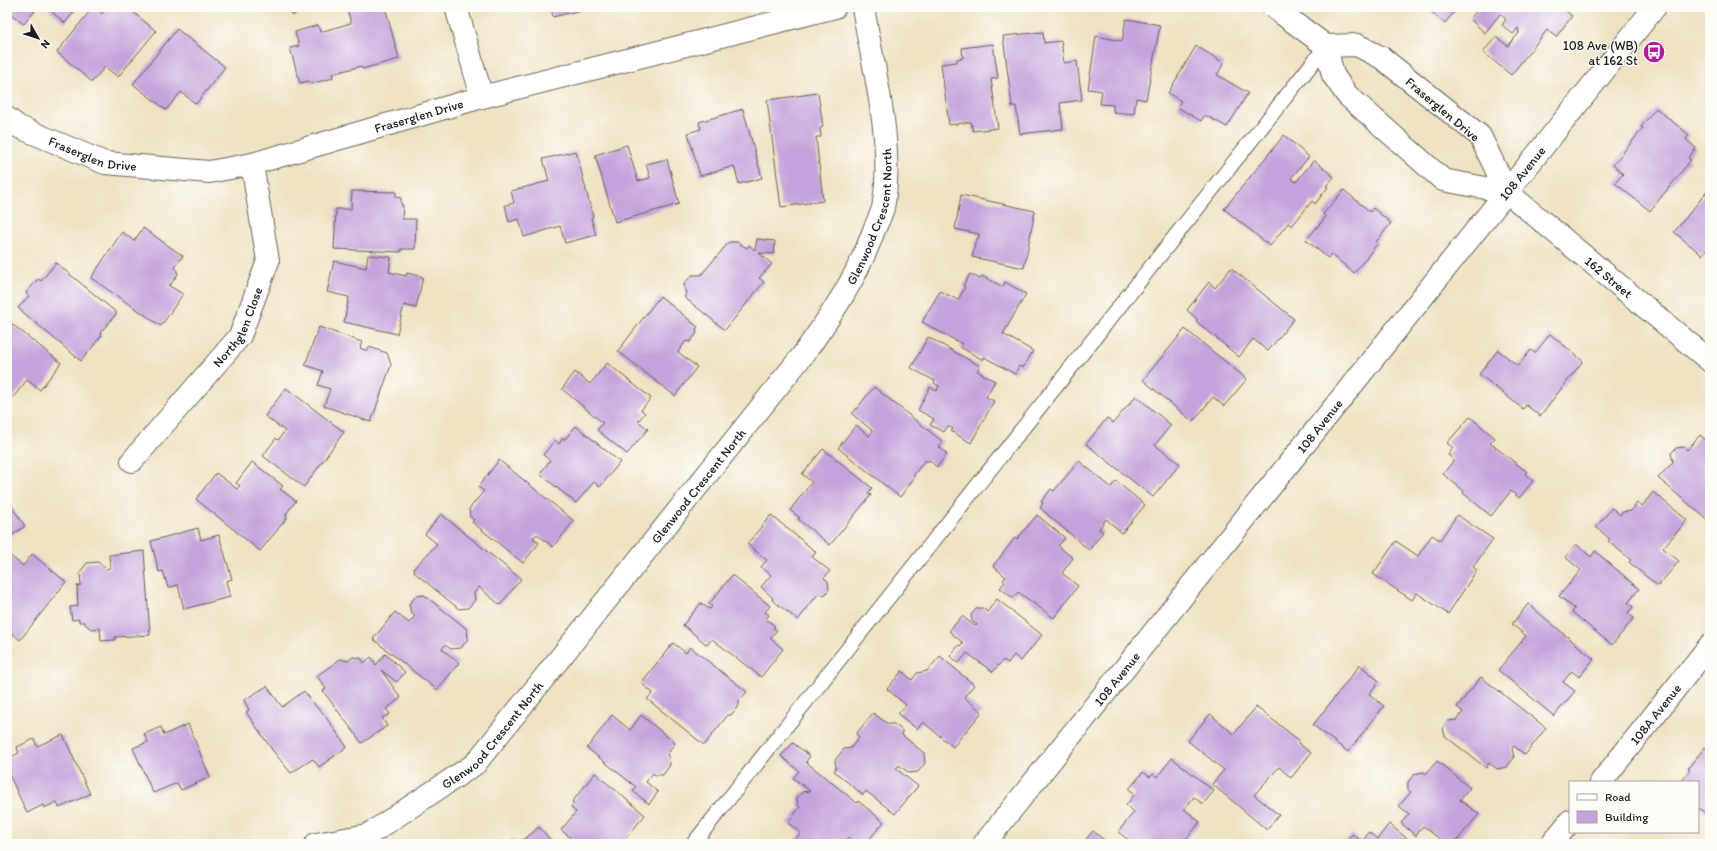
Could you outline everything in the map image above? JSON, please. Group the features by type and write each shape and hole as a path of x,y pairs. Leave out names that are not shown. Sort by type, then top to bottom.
{"street":[{"path":"456,7 482,97"},
{"name":"Fraserglen Drive","path":"7,118 19,127 105,163 209,172 252,164 482,97 835,7"},
{"name":"Glenwood Crescent North","path":"316,844 368,835 475,764 798,362 826,323 849,286 868,250 882,208 887,165 882,118 863,7"},
{"path":"1273,7 1326,46 1333,75 1347,95 1443,180 1507,192"},
{"name":"108 Avenue","path":"984,844 1655,7"},
{"name":"Fraserglen Drive","path":"1326,46 1357,45 1382,58 1480,136 1507,192"},
{"name":"Northglen Close","path":"132,461 240,336 268,261 252,164"},
{"name":"162 Street","path":"1507,192 1710,362"},
{"name":"108A Avenue","path":"1602,781 1710,645"},
{"path":"1552,844 1569,822"}],"lane":[{"path":"693,844 1326,46"}],"building":[{"path":"7,7 38,7 24,24 7,11"},
{"path":"46,7 78,7 65,23"},
{"path":"93,7 102,14 108,7 127,7 156,31 118,77 105,67 92,82 57,52"},
{"path":"286,7 303,7 293,16"},
{"path":"350,7 385,7 399,59 362,69 361,66 332,74 333,78 310,84 309,81 300,83 290,48 299,46 295,32 318,25 320,32 351,23 347,9"},
{"path":"551,7 590,7 590,8 553,17"},
{"path":"1425,7 1458,7 1445,23"},
{"path":"1480,7 1563,7 1562,8 1572,16 1556,37 1547,30 1511,75 1483,52 1496,37 1508,46 1519,33 1518,28 1513,34 1502,25 1506,19 1500,14 1485,33 1470,19"},
{"path":"1126,19 1160,25 1146,100 1136,98 1134,114 1113,112 1113,105 1100,104 1102,91 1088,89 1096,36 1122,41"},
{"path":"177,29 225,67 196,104 181,92 166,110 133,84"},
{"path":"1043,32 1044,43 1061,41 1064,63 1077,61 1082,100 1060,103 1063,129 1020,134 1016,106 1012,107 1003,36"},
{"path":"993,44 998,78 991,79 998,128 973,131 971,122 949,125 941,64 957,62 957,59 963,58 962,48"},
{"path":"1196,46 1224,63 1217,75 1248,93 1227,127 1205,115 1201,121 1177,107 1181,101 1168,93"},
{"path":"818,93 823,127 820,128 821,137 816,137 823,201 781,207 767,100"},
{"path":"1656,108 1689,135 1686,139 1696,148 1688,158 1691,160 1650,211 1615,183 1623,174 1613,165 1643,128 1641,127"},
{"path":"743,109 762,178 739,184 734,166 700,176 688,133 701,129 699,122"},
{"path":"1284,135 1309,157 1291,178 1296,182 1314,160 1334,177 1326,186 1328,187 1315,204 1312,201 1292,226 1288,223 1270,246 1224,209"},
{"path":"627,145 638,181 650,178 646,164 667,159 679,204 615,222 595,155"},
{"path":"576,151 593,217 591,218 596,235 565,243 560,226 524,237 519,219 509,222 505,205 514,203 511,191 549,181 543,159"},
{"path":"1710,188 1710,246 1702,255 1674,232"},
{"path":"1344,190 1370,212 1373,208 1391,223 1376,242 1378,243 1354,273 1331,254 1328,258 1306,240 1326,217 1323,214"},
{"path":"352,191 396,192 396,197 401,198 401,205 403,205 402,219 416,219 415,249 401,249 401,252 334,249 336,209 351,209"},
{"path":"961,195 1035,211 1024,268 972,257 976,239 978,239 979,234 955,229"},
{"path":"143,228 183,256 175,266 178,274 171,284 168,285 183,294 161,326 91,278 122,232 134,241"},
{"path":"757,239 775,241 774,254 759,253 772,264 759,278 764,282 725,330 684,297 686,295 684,284 692,275 701,275 729,242 737,242 747,248 749,245 755,250"},
{"path":"368,255 391,257 389,272 406,276 407,273 423,277 416,308 404,305 397,334 344,322 349,297 327,292 334,261 366,268"},
{"path":"56,263 117,313 100,333 102,335 81,361 18,308 29,296 26,293 38,279 41,281"},
{"path":"1231,268 1294,319 1268,351 1253,339 1239,357 1196,321 1197,319 1187,310 1209,282 1215,288"},
{"path":"970,274 980,279 982,276 1003,287 1005,282 1026,294 1003,334 1033,351 1023,368 1019,366 1015,374 984,357 983,360 960,347 962,344 922,322 940,291 958,300 965,287 963,286"},
{"path":"660,296 698,327 696,329 697,333 690,342 686,341 678,352 697,367 675,396 618,351"},
{"path":"7,320 61,363 40,390 27,380 7,405"},
{"path":"319,327 362,342 360,348 368,351 369,347 387,353 391,365 371,422 324,406 330,389 318,385 323,371 305,365"},
{"path":"1185,329 1247,379 1224,406 1213,397 1193,422 1143,380"},
{"path":"1550,334 1583,361 1540,416 1526,405 1523,409 1479,374 1498,350 1518,366 1531,350 1535,353"},
{"path":"928,337 980,366 977,371 995,381 986,397 994,401 971,443 951,431 953,429 948,426 944,432 930,425 934,419 918,410 930,387 937,391 939,386 934,383 935,381 911,368"},
{"path":"607,363 651,398 641,410 645,413 638,421 648,429 627,454 597,430 603,423 562,389 575,372 590,384"},
{"path":"874,387 943,442 939,447 947,454 937,467 929,460 927,462 925,460 913,476 915,477 900,497 838,448 856,425 869,436 873,431 852,414"},
{"path":"286,388 344,432 304,487 263,456 276,438 278,440 285,431 265,416"},
{"path":"1136,396 1171,425 1155,445 1180,464 1153,497 1086,444 1107,418 1113,423"},
{"path":"1470,417 1495,438 1490,443 1527,472 1525,474 1533,481 1519,498 1511,491 1491,516 1443,474 1454,460 1448,455 1453,448 1447,443"},
{"path":"576,426 620,462 600,487 594,482 576,503 540,474 550,460 543,455 555,440 559,444 562,439 565,439"},
{"path":"1700,435 1710,444 1710,522 1658,478 1673,462 1671,453 1676,448 1684,447 1687,450"},
{"path":"823,449 872,488 868,493 871,495 830,545 798,519 800,518 790,510 812,482 802,474"},
{"path":"499,460 574,521 553,547 537,534 533,538 539,543 523,563 472,522 474,520 470,517 469,509 484,491 478,487"},
{"path":"1079,461 1111,487 1116,481 1145,505 1122,533 1106,519 1099,529 1103,532 1089,550 1040,508 1043,503 1041,502 1051,489 1054,491"},
{"path":"252,462 283,486 280,489 296,501 286,514 287,518 260,551 196,499 216,473 237,489 240,486 236,483"},
{"path":"1653,492 1687,520 1663,548 1679,561 1658,586 1629,562 1631,560 1608,541 1610,539 1596,527 1612,508 1620,515 1623,512 1631,511 1637,503 1642,506"},
{"path":"7,500 25,526 7,539"},
{"path":"441,514 521,579 500,605 479,587 474,593 475,600 468,608 459,609 415,573 414,568 437,544 425,534"},
{"path":"771,515 816,552 812,557 830,571 824,578 828,581 829,589 825,595 818,594 798,620 772,600 773,598 761,587 771,575 761,567 767,560 747,544"},
{"path":"1037,515 1065,538 1058,546 1073,558 1062,573 1078,586 1054,618 1018,592 1013,598 1000,588 1005,582 1003,580 1006,577 993,566 1015,538 1017,539"},
{"path":"1457,515 1493,539 1473,567 1477,570 1448,614 1417,593 1412,600 1373,574 1396,541 1418,556 1432,535 1440,540"},
{"path":"198,528 201,540 219,535 232,579 226,581 230,597 184,609 178,585 168,588 163,571 159,572 151,541"},
{"path":"1576,544 1591,557 1595,551 1639,589 1628,603 1633,607 1628,613 1634,618 1612,645 1572,612 1575,609 1559,596 1581,570 1565,557"},
{"path":"144,551 150,635 115,637 115,640 101,641 100,628 91,629 85,624 85,622 79,622 79,619 72,620 70,607 78,606 77,586 81,585 80,572 87,563 98,562 106,569 110,568 109,555"},
{"path":"8,554 23,566 32,554 66,582 20,640 7,629"},
{"path":"732,575 770,606 765,612 769,615 766,619 775,626 773,628 777,630 770,638 783,649 761,677 712,639 707,645 683,625 701,603 709,609 712,607 709,604"},
{"path":"424,595 467,629 468,639 461,648 451,649 445,645 442,649 459,663 437,690 373,639 395,612 409,623 415,616 411,613 409,604 416,596"},
{"path":"997,599 1042,635 1021,661 1014,655 1008,663 1003,660 993,672 967,653 959,663 950,656 959,645 960,646 963,643 949,631 962,616 975,626 977,625 972,621 971,615 977,608 983,608 987,612"},
{"path":"1528,604 1594,659 1579,677 1572,671 1563,682 1575,691 1554,716 1498,670 1526,636 1512,624"},
{"path":"673,643 686,653 690,647 747,692 739,701 739,705 731,715 728,715 704,745 647,699 653,693 641,683"},
{"path":"385,654 405,672 397,682 381,670 401,698 386,709 390,714 382,718 387,726 362,743 323,691 326,689 317,676 340,659 348,661 353,657 361,658 364,663 371,657 376,665"},
{"path":"940,656 974,685 964,697 982,712 953,747 923,722 917,729 898,714 906,705 887,689 902,671 912,680 917,673 927,671"},
{"path":"1360,665 1379,681 1369,694 1384,706 1348,752 1313,725"},
{"path":"1481,677 1546,728 1525,755 1514,746 1512,748 1514,758 1507,767 1497,769 1489,763 1486,768 1445,736 1443,728 1448,721 1457,720 1463,712 1457,707"},
{"path":"267,686 282,707 304,691 319,710 320,709 347,747 319,767 313,759 291,773 273,751 246,712 249,710 244,700"},
{"path":"1256,707 1300,741 1298,743 1311,753 1291,778 1279,767 1254,795 1279,815 1267,830 1212,784 1224,770 1188,741 1210,714 1234,734"},
{"path":"873,713 888,724 894,724 902,730 902,735 924,753 925,763 918,772 909,773 899,765 896,769 918,786 895,814 866,791 863,795 834,771 836,768 835,760 844,749 851,748 859,737 856,734"},
{"path":"612,715 630,730 641,715 675,743 667,755 669,757 670,765 663,775 655,775 653,773 646,782 658,792 649,804 633,791 636,787 587,748"},
{"path":"188,724 210,777 181,790 177,783 153,793 133,748 148,742 144,734 161,727 164,735"},
{"path":"63,735 90,794 59,808 57,802 44,808 43,805 27,813 7,770 7,759 19,753 17,747 34,739 37,746"},
{"path":"793,743 810,756 806,762 857,803 858,801 884,822 865,844 857,844 848,837 842,844 837,840 834,844 800,844 795,840 801,833 788,823 800,807 798,805 797,798 802,792 810,791 793,778 799,771 781,756"},
{"path":"1705,747 1710,751 1710,817 1699,808 1699,781 1681,781 1690,770 1688,768"},
{"path":"1172,758 1214,791 1203,804 1194,797 1184,809 1200,822 1182,844 1134,844 1118,832 1134,812 1126,805 1135,794 1129,789 1143,772 1150,777 1153,774 1157,777"},
{"path":"1437,761 1470,788 1460,800 1479,814 1454,844 1446,844 1423,826 1416,836 1401,823 1409,814 1399,806 1411,792 1408,790 1408,782 1415,774 1423,772 1426,774"},
{"path":"595,773 645,815 621,844 578,844 561,830 576,812 571,807 574,803 572,802"},
{"path":"1389,824 1414,844 1344,844 1352,834 1362,842 1369,832 1377,839"},
{"path":"539,827 554,844 519,844"},
{"path":"1093,831 1109,844 1082,844"},
{"path":"513,839 517,844 507,844"}],"place":[{"name":"108 Ave (WB) at 162 St","path":"1654,52"}]}
